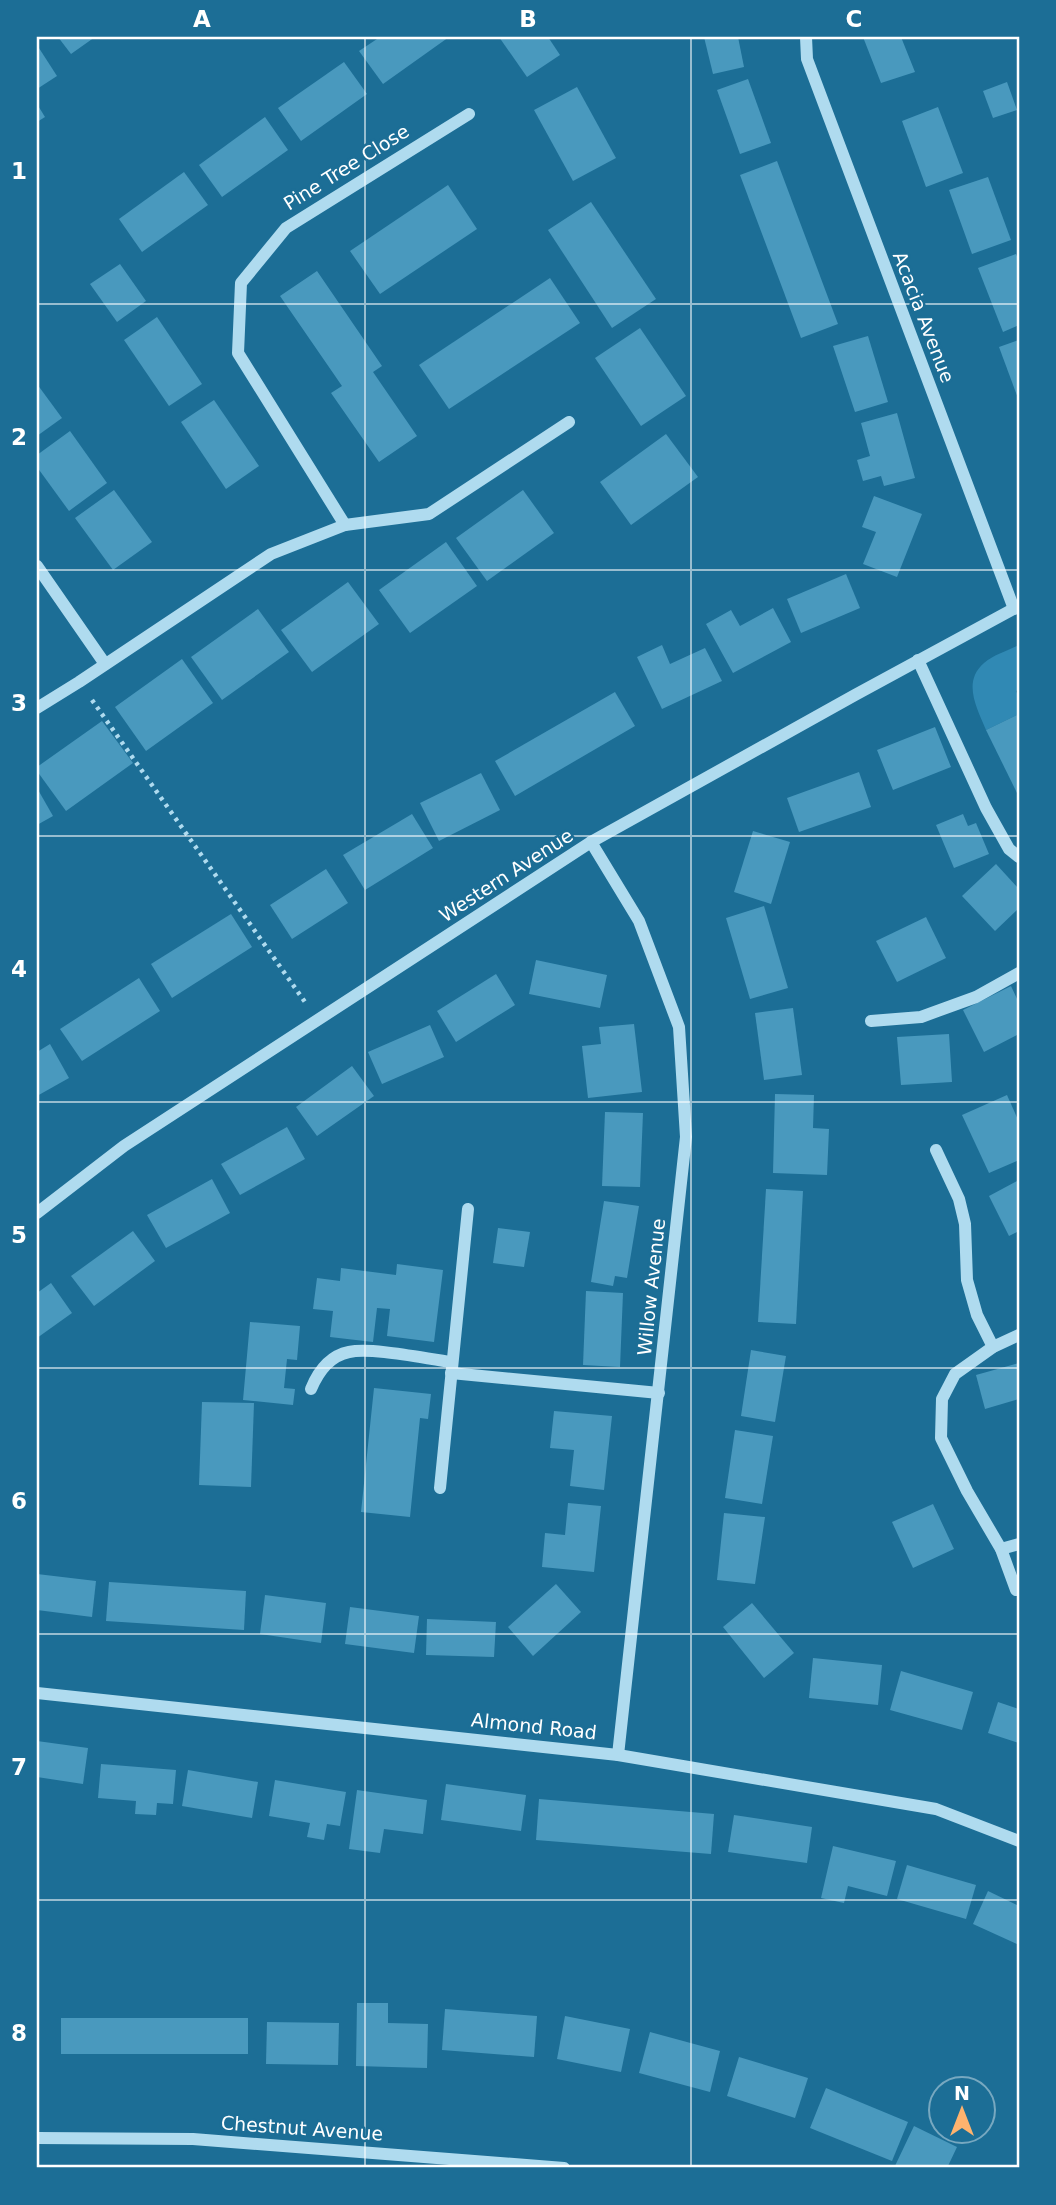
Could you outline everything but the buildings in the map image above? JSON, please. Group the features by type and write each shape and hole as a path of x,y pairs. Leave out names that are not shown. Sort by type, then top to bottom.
{"street":[{"name":"Acacia Avenue","path":"806,37 807,59 1017,607"},
{"name":"Pine Tree Close","path":"345,525 238,353 241,283 286,228 469,114"},
{"path":"37,708 271,554 345,525 429,514 569,422"},
{"path":"37,566 105,664"},
{"name":"Western Avenue","path":"37,1213 124,1146 591,842 1017,607"},
{"path":"918,660 986,808 1016,850"},
{"name":"Willow Avenue","path":"591,842 639,921 679,1027 686,1137 618,1755"},
{"path":"871,1021 921,1017 976,996 1019,973"},
{"path":"936,1150 959,1199 965,1224 967,1280 977,1315 993,1347"},
{"path":"440,1488 468,1209"},
{"path":"1016,1590 1001,1549 967,1491 941,1438 942,1399 955,1374 993,1347 1019,1335"},
{"path":"311,1389 319,1371 347,1352 368,1352 452,1367 659,1393"},
{"path":"1001,1549 1019,1544"},
{"name":"Almond Road","path":"37,1693 618,1755 936,1809 1019,1841"},
{"name":"Chestnut Avenue","path":"37,2138 193,2139 564,2168"}],"path":[{"path":"79,682 318,1020"}],"shaded area":[{"path":"1019,645 1019,689 1016,691 1019,714 986,730 973,695 977,670 996,655"}]}
